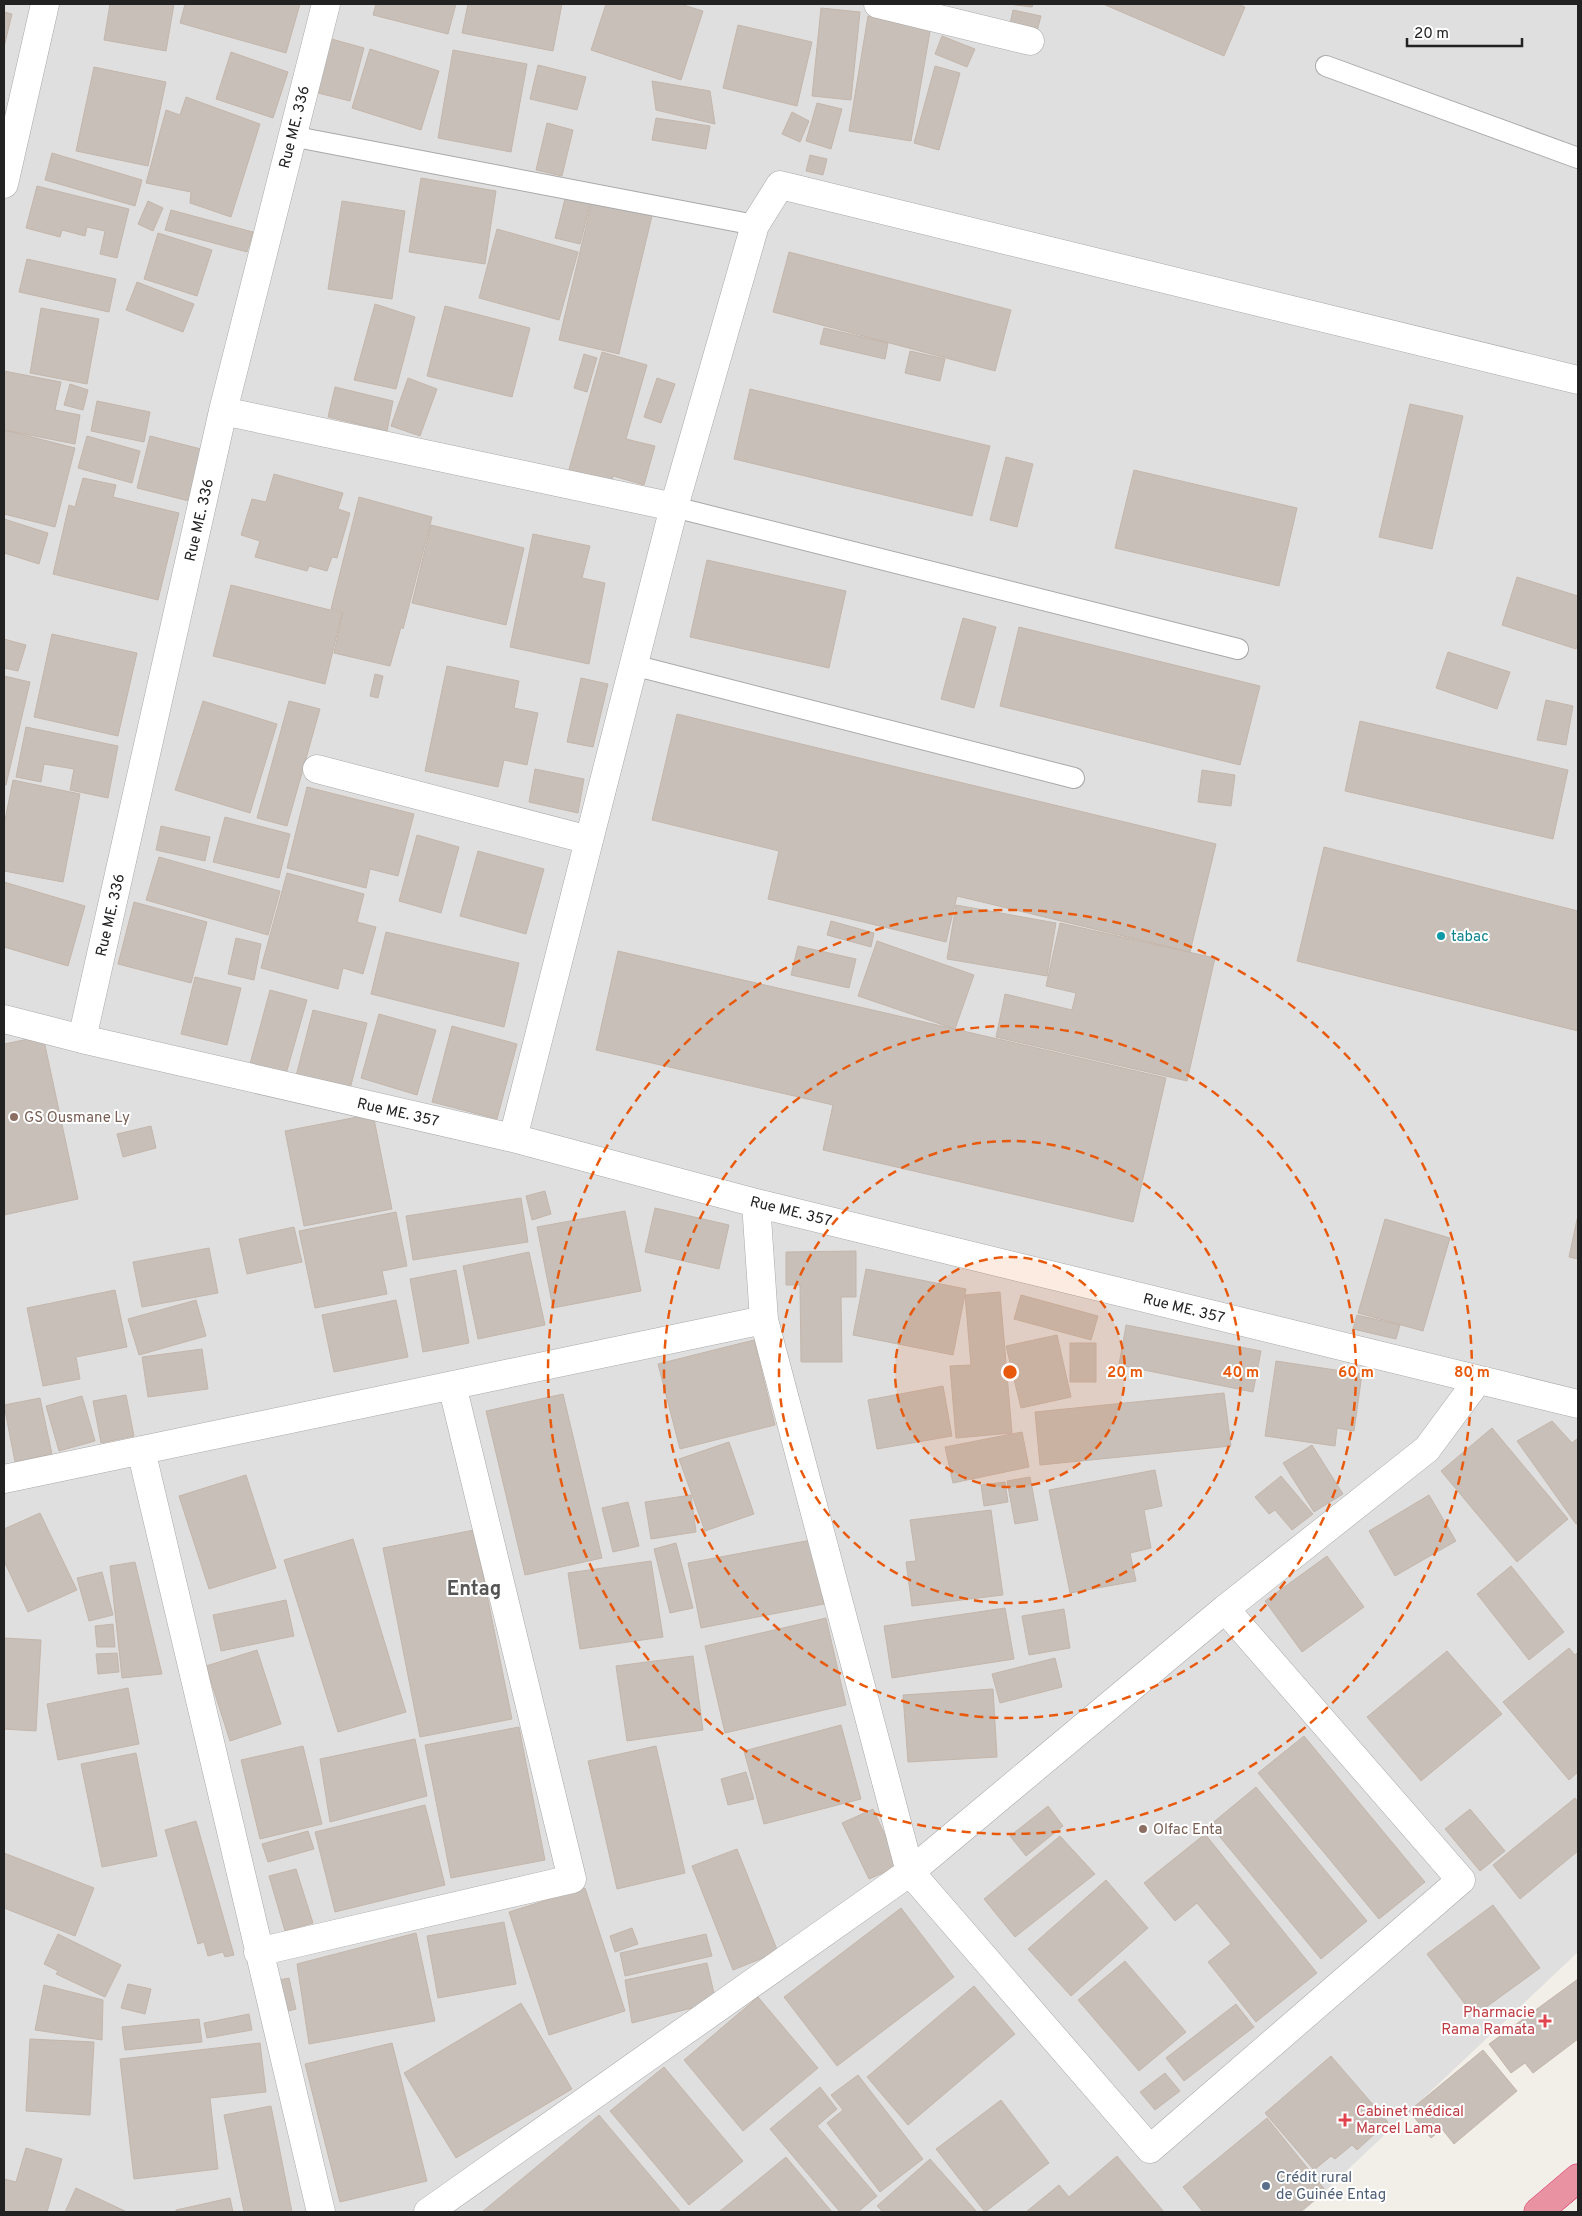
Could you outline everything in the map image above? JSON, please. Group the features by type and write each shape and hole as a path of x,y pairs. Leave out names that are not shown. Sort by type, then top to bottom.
{"highway":[{"path":"1538,2212 1578,2178"}],"street":[{"path":"4,184 45,4"},
{"name":"Rue ME. 336","path":"82,1039 223,411 291,136 326,4"},
{"path":"878,4 1030,41"},
{"path":"513,1138 674,507 755,225 780,185 1578,380"},
{"path":"223,411 674,507"},
{"path":"317,769 589,840"},
{"name":"Rue ME. 357","path":"4,1019 82,1039 513,1138 756,1203 1578,1404"},
{"path":"756,1203 764,1320 910,1872 1150,2148 1461,1880 1225,1609"},
{"path":"4,1479 764,1320"},
{"path":"428,2212 910,1872 1225,1609 1427,1449 1478,1380"},
{"path":"258,1952 572,1879 452,1386"},
{"path":"141,1450 258,1952 321,2212"}],"lane":[{"path":"1326,66 1578,158"},
{"path":"291,136 755,225"},
{"path":"674,507 1238,648"},
{"path":"633,665 1074,778"}],"shaded area":[{"path":"4,4 1578,4 1578,1952 1303,2212 4,2212"}],"building":[{"path":"110,4 174,4 166,51 104,40"},
{"path":"185,4 300,4 286,53 180,23"},
{"path":"376,4 456,4 448,34 373,15"},
{"path":"468,4 562,4 553,51 462,33"},
{"path":"606,4 680,4 703,11 681,80 591,50"},
{"path":"1008,4 1033,4 1032,7"},
{"path":"1103,4 1238,4 1245,7 1224,56"},
{"path":"821,8 860,12 851,100 812,96"},
{"path":"1013,10 1041,16 1037,31 1010,24"},
{"path":"4,12 12,14 4,47"},
{"path":"868,16 931,26 911,141 849,131"},
{"path":"738,25 812,42 797,106 723,88"},
{"path":"942,36 975,49 967,67 935,54"},
{"path":"328,38 364,48 350,101 314,92"},
{"path":"370,49 439,71 421,130 352,108"},
{"path":"453,50 527,64 511,152 438,138"},
{"path":"231,52 288,72 273,118 216,99"},
{"path":"538,65 586,77 577,110 530,99"},
{"path":"935,66 960,73 939,150 914,143"},
{"path":"94,67 166,82 148,166 76,151"},
{"path":"652,81 710,91 715,124 656,110"},
{"path":"186,97 260,124 231,217 190,203 191,192 146,183 166,110 180,115"},
{"path":"817,103 842,109 831,149 806,141"},
{"path":"792,112 809,121 800,142 782,134"},
{"path":"656,118 710,126 706,149 652,140"},
{"path":"547,123 573,130 562,176 536,170"},
{"path":"52,153 142,180 135,206 45,180"},
{"path":"810,155 827,159 823,175 806,171"},
{"path":"421,178 496,191 485,264 409,252"},
{"path":"37,186 129,209 117,258 100,254 105,231 87,227 85,236 62,230 60,237 26,228"},
{"path":"566,195 591,201 580,244 555,238"},
{"path":"148,201 163,208 153,231 138,224"},
{"path":"342,201 405,211 392,299 328,289"},
{"path":"592,201 652,216 619,354 559,340"},
{"path":"171,210 253,232 247,252 165,230"},
{"path":"497,229 578,252 559,320 479,298"},
{"path":"158,233 212,250 197,296 144,279"},
{"path":"789,252 1011,310 995,371 773,312"},
{"path":"27,259 116,279 109,312 19,292"},
{"path":"137,282 194,304 183,332 126,310"},
{"path":"375,304 415,317 396,389 354,380"},
{"path":"445,306 530,328 512,397 427,376"},
{"path":"41,308 99,319 87,384 30,373"},
{"path":"824,328 888,343 885,359 820,344"},
{"path":"910,351 945,359 940,381 905,373"},
{"path":"602,352 647,365 626,439 655,446 644,485 613,476 611,485 568,473"},
{"path":"584,354 597,358 587,392 574,388"},
{"path":"4,371 61,382 55,410 80,415 75,444 4,430"},
{"path":"408,378 437,389 420,436 391,426"},
{"path":"657,378 675,384 661,423 644,417"},
{"path":"70,384 88,390 83,410 64,405"},
{"path":"335,387 393,401 387,431 328,417"},
{"path":"750,389 990,446 972,516 734,459"},
{"path":"97,401 150,412 144,442 91,431"},
{"path":"1410,404 1463,416 1432,549 1379,537"},
{"path":"4,430 75,448 55,527 4,514"},
{"path":"87,436 140,451 132,483 78,468"},
{"path":"150,436 205,450 193,502 137,488"},
{"path":"1006,457 1033,464 1017,527 990,520"},
{"path":"1134,470 1297,508 1279,586 1115,548"},
{"path":"274,474 343,493 338,509 350,513 337,558 332,557 327,571 309,566 307,571 255,557 260,541 241,535 252,499 266,502"},
{"path":"83,478 116,485 113,497 179,513 158,600 53,574 69,505 75,507"},
{"path":"359,497 432,517 403,629 401,627 390,666 334,653 343,612 331,609"},
{"path":"4,519 48,533 39,564 4,553"},
{"path":"431,525 524,548 506,625 412,603"},
{"path":"533,534 590,546 582,578 605,583 589,664 510,647"},
{"path":"707,560 846,591 829,668 690,637"},
{"path":"1517,577 1578,596 1578,643 1576,649 1502,625"},
{"path":"231,585 342,613 325,684 213,656"},
{"path":"963,618 996,627 974,708 941,699"},
{"path":"1019,627 1260,686 1240,765 1000,706"},
{"path":"52,634 137,653 118,736 34,717"},
{"path":"4,639 26,645 18,671 4,668"},
{"path":"1448,652 1510,672 1497,709 1436,688"},
{"path":"447,666 519,681 514,708 538,713 527,765 504,760 498,787 425,771"},
{"path":"375,674 383,676 378,698 370,696"},
{"path":"4,676 30,682 6,785 4,785"},
{"path":"581,678 608,684 593,747 567,742"},
{"path":"1546,700 1573,706 1566,745 1537,740"},
{"path":"203,701 277,724 250,813 175,790"},
{"path":"289,701 320,709 287,826 257,818"},
{"path":"677,714 1216,844 1190,952 957,896 946,942 768,899 779,851 652,820"},
{"path":"1360,721 1568,770 1553,839 1345,791"},
{"path":"26,727 118,746 108,798 70,790 74,769 44,764 41,782 16,777"},
{"path":"535,769 584,779 578,813 529,802"},
{"path":"1202,770 1235,775 1231,806 1198,802"},
{"path":"13,780 80,794 63,882 4,871 4,825"},
{"path":"307,787 414,814 398,876 370,869 366,888 287,868"},
{"path":"225,817 290,834 279,878 213,862"},
{"path":"161,826 210,837 205,861 156,850"},
{"path":"417,835 459,847 441,913 399,901"},
{"name":"tabac","path":"1324,847 1578,911 1578,1031 1297,961"},
{"path":"478,851 544,869 526,934 460,916"},
{"path":"159,857 280,891 268,935 146,900"},
{"path":"287,873 364,894 357,922 376,927 363,974 343,968 338,989 261,968"},
{"path":"4,882 85,906 68,966 4,947"},
{"path":"134,902 207,922 191,983 118,964"},
{"path":"956,905 1056,923 1047,976 947,959"},
{"path":"831,921 874,933 871,947 827,935"},
{"path":"1060,923 1215,958 1187,1081 996,1037 1005,994 1072,1010 1076,993 1046,986"},
{"path":"386,932 519,963 504,1027 371,994"},
{"path":"236,938 261,944 254,980 228,974"},
{"path":"877,941 974,975 955,1029 858,996"},
{"path":"798,946 856,959 849,988 791,975"},
{"path":"618,951 1166,1078 1133,1222 823,1150 833,1105 596,1050"},
{"path":"195,977 241,988 227,1045 181,1034"},
{"path":"270,990 307,1000 286,1074 250,1064"},
{"path":"313,1010 367,1023 350,1089 296,1076"},
{"path":"379,1014 436,1030 417,1095 361,1078"},
{"path":"452,1026 517,1044 497,1119 432,1102"},
{"path":"43,1036 78,1199 4,1215 4,1044"},
{"path":"373,1114 392,1209 304,1226 285,1131"},
{"path":"151,1126 156,1148 123,1157 117,1134"},
{"path":"545,1191 551,1214 532,1220 526,1196"},
{"path":"521,1198 528,1242 413,1260 406,1216"},
{"path":"655,1208 729,1225 719,1269 645,1252"},
{"path":"625,1211 641,1291 553,1308 537,1227"},
{"path":"396,1212 407,1266 382,1271 387,1294 315,1308 299,1231"},
{"path":"1578,1215 1578,1259 1569,1257"},
{"path":"1385,1219 1450,1238 1423,1331 1358,1313"},
{"path":"294,1227 302,1262 247,1274 239,1239"},
{"path":"209,1248 218,1293 142,1307 133,1262"},
{"path":"856,1251 856,1297 841,1297 842,1362 801,1362 800,1285 786,1285 786,1252"},
{"path":"529,1252 545,1325 478,1339 463,1266"},
{"path":"866,1269 966,1289 953,1355 853,1335"},
{"path":"456,1270 469,1343 423,1352 410,1279"},
{"path":"115,1290 127,1347 76,1357 80,1379 43,1386 27,1308"},
{"path":"1000,1292 1012,1433 956,1438 950,1366 971,1365 965,1295"},
{"path":"1021,1295 1098,1316 1091,1340 1014,1319"},
{"path":"196,1300 206,1336 139,1355 128,1319"},
{"path":"396,1300 408,1357 334,1372 322,1315"},
{"path":"1357,1315 1400,1325 1396,1339 1353,1329"},
{"path":"1126,1325 1261,1351 1253,1392 1119,1365"},
{"path":"1057,1335 1071,1397 1021,1408 1006,1346"},
{"path":"754,1340 775,1425 680,1449 658,1364"},
{"path":"1070,1343 1096,1343 1096,1382 1070,1382"},
{"path":"202,1349 208,1389 148,1397 142,1357"},
{"path":"1276,1361 1362,1374 1354,1431 1337,1428 1335,1446 1265,1436"},
{"path":"943,1386 952,1436 877,1449 868,1400"},
{"path":"1224,1393 1231,1446 1040,1465 1035,1412"},
{"path":"563,1394 602,1558 525,1575 486,1411"},
{"path":"126,1395 134,1436 101,1443 93,1401"},
{"path":"82,1396 95,1441 59,1451 46,1406"},
{"path":"40,1398 52,1454 15,1462 4,1405"},
{"path":"1552,1421 1572,1443 1578,1438 1578,1523 1576,1524 1517,1441"},
{"path":"1492,1428 1568,1519 1517,1562 1441,1471"},
{"path":"1022,1432 1029,1467 953,1483 945,1447"},
{"path":"729,1442 754,1514 705,1531 679,1459"},
{"path":"1312,1445 1343,1494 1314,1512 1283,1463"},
{"path":"1155,1470 1162,1506 1144,1510 1151,1548 1130,1553 1136,1581 1070,1593 1049,1490"},
{"path":"246,1475 276,1568 209,1589 179,1496"},
{"path":"1281,1476 1313,1514 1292,1530 1275,1510 1269,1514 1255,1497"},
{"path":"1030,1477 1038,1520 1015,1524 1007,1481"},
{"path":"1005,1482 1008,1502 984,1506 981,1485"},
{"path":"691,1495 696,1532 651,1539 645,1502"},
{"path":"1429,1495 1456,1541 1395,1576 1369,1531"},
{"path":"628,1502 639,1546 613,1552 602,1508"},
{"path":"991,1510 1003,1595 912,1606 906,1562 916,1561 910,1520"},
{"path":"40,1513 77,1590 28,1612 4,1561 4,1529"},
{"path":"474,1530 512,1719 420,1737 383,1548"},
{"path":"353,1539 406,1712 338,1732 284,1560"},
{"path":"811,1540 824,1604 701,1628 688,1563"},
{"path":"676,1543 693,1608 670,1613 654,1549"},
{"path":"1327,1556 1364,1607 1302,1652 1265,1601"},
{"path":"651,1561 663,1637 580,1649 568,1573"},
{"path":"135,1562 162,1674 122,1678 110,1566"},
{"path":"1511,1566 1564,1632 1529,1660 1477,1594"},
{"path":"102,1572 113,1615 89,1621 77,1578"},
{"path":"286,1600 294,1636 221,1651 213,1615"},
{"path":"1005,1608 1014,1659 892,1678 884,1626"},
{"path":"1064,1609 1070,1648 1029,1655 1022,1616"},
{"path":"826,1618 846,1705 725,1733 705,1646"},
{"path":"113,1624 115,1647 97,1647 95,1626"},
{"path":"4,1638 41,1640 36,1731 4,1729"},
{"path":"1569,1648 1575,1655 1578,1652 1578,1772 1569,1780 1503,1702"},
{"path":"257,1650 281,1724 230,1741 206,1666"},
{"path":"1447,1651 1502,1714 1421,1781 1367,1717"},
{"path":"117,1653 119,1672 98,1674 96,1654"},
{"path":"693,1656 703,1730 627,1741 616,1666"},
{"path":"1055,1658 1062,1687 1000,1703 992,1674"},
{"path":"128,1688 139,1744 58,1760 47,1704"},
{"path":"993,1689 997,1757 908,1762 903,1695"},
{"path":"841,1725 861,1799 764,1824 744,1751"},
{"path":"519,1727 545,1860 451,1878 425,1745"},
{"path":"1304,1736 1425,1882 1379,1919 1258,1773"},
{"path":"415,1739 427,1796 330,1822 320,1759"},
{"path":"303,1746 322,1824 260,1839 241,1760"},
{"path":"656,1746 685,1873 617,1889 588,1761"},
{"path":"136,1753 157,1856 102,1867 81,1764"},
{"path":"746,1772 754,1799 728,1805 721,1779"},
{"path":"1256,1787 1367,1921 1321,1959 1210,1825"},
{"path":"1575,1798 1578,1802 1578,1851 1520,1899 1493,1865"},
{"path":"425,1805 445,1885 335,1912 315,1832"},
{"path":"1048,1806 1063,1826 1026,1856 1010,1836"},
{"path":"873,1809 899,1866 869,1879 842,1823"},
{"path":"1470,1809 1505,1851 1480,1871 1445,1829"},
{"path":"196,1821 234,1955 225,1957 223,1952 208,1956 204,1942 198,1944 165,1830"},
{"path":"308,1831 314,1849 268,1862 262,1844"},
{"path":"1205,1834 1317,1973 1256,2022 1208,1962 1231,1944 1197,1903 1175,1921 1144,1883"},
{"path":"1060,1836 1095,1874 1015,1937 984,1899"},
{"path":"737,1849 778,1952 733,1970 692,1866"},
{"path":"4,1853 94,1888 75,1936 4,1908"},
{"path":"296,1869 313,1923 285,1931 269,1876"},
{"path":"1106,1880 1148,1928 1071,1996 1028,1949"},
{"path":"585,1888 625,2011 549,2035 509,1912"},
{"path":"1493,1905 1540,1968 1474,2016 1427,1954"},
{"path":"901,1908 954,1977 837,2066 784,1997"},
{"path":"504,1922 516,1984 438,1998 427,1936"},
{"path":"632,1928 638,1944 615,1952 610,1936"},
{"path":"416,1933 435,2021 309,2044 297,1964"},
{"path":"58,1934 121,1965 105,1997 56,1974 58,1971 44,1964"},
{"path":"706,1934 712,1956 625,1976 620,1953"},
{"path":"1125,1961 1186,2032 1139,2071 1078,2000"},
{"path":"707,1963 716,2002 632,2023 625,1980"},
{"path":"289,1978 296,2009 276,2014 268,1982"},
{"path":"1578,1979 1578,2039 1533,2073 1525,2063 1511,2073 1489,2044"},
{"path":"128,1984 151,1989 145,2014 121,2008"},
{"path":"44,1985 103,2000 102,2040 35,2030"},
{"path":"974,1986 1015,2034 908,2125 867,2077"},
{"path":"758,1997 818,2068 743,2131 684,2060"},
{"path":"521,2003 572,2089 456,2158 404,2073"},
{"path":"1236,2004 1254,2027 1184,2081 1166,2058"},
{"path":"249,2014 252,2030 207,2038 204,2023"},
{"path":"199,2019 202,2042 125,2050 122,2027"},
{"path":"30,2039 94,2042 90,2115 26,2111"},
{"path":"260,2043 266,2092 210,2098 218,2169 134,2179 120,2059"},
{"path":"392,2043 427,2181 340,2202 305,2064"},
{"path":"1483,2050 1517,2091 1454,2144 1442,2129 1431,2138 1409,2111"},
{"path":"1331,2056 1388,2122 1357,2150 1352,2145 1335,2159 1331,2156 1314,2170 1265,2113"},
{"path":"664,2067 743,2161 689,2205 610,2111"},
{"path":"1165,2073 1180,2091 1155,2110 1140,2092"},
{"path":"858,2075 923,2159 880,2192 827,2123 843,2110 831,2095"},
{"path":"820,2087 837,2109 817,2126 877,2196 858,2212 840,2212 770,2129"},
{"path":"1001,2100 1049,2163 985,2212 936,2149"},
{"path":"271,2106 292,2212 244,2212 224,2115"},
{"path":"599,2115 681,2212 482,2212"},
{"path":"1267,2118 1326,2191 1300,2212 1203,2212 1183,2187"},
{"path":"26,2148 62,2159 47,2212 4,2212 4,2179 16,2182"},
{"path":"1117,2156 1164,2212 1026,2212 1059,2185 1069,2197"},
{"path":"786,2157 832,2212 719,2212"},
{"path":"930,2159 977,2212 883,2212 877,2206"},
{"path":"76,2188 127,2212 65,2212"},
{"path":"230,2198 233,2212 176,2212 176,2210"}],"place":[{"name":"tabac","path":"1441,936"},
{"name":"GS Ousmane Ly","path":"14,1117"},
{"name":"Olfac Enta","path":"1143,1829"},
{"name":"Pharmacie Rama Ramata","path":"1545,2021"},
{"name":"Cabinet médical Marcel Lama","path":"1345,2120"},
{"name":"Crédit rural de Guinée Entag","path":"1266,2186"}],"district":[{"name":"Entag","path":"474,1588"}]}
